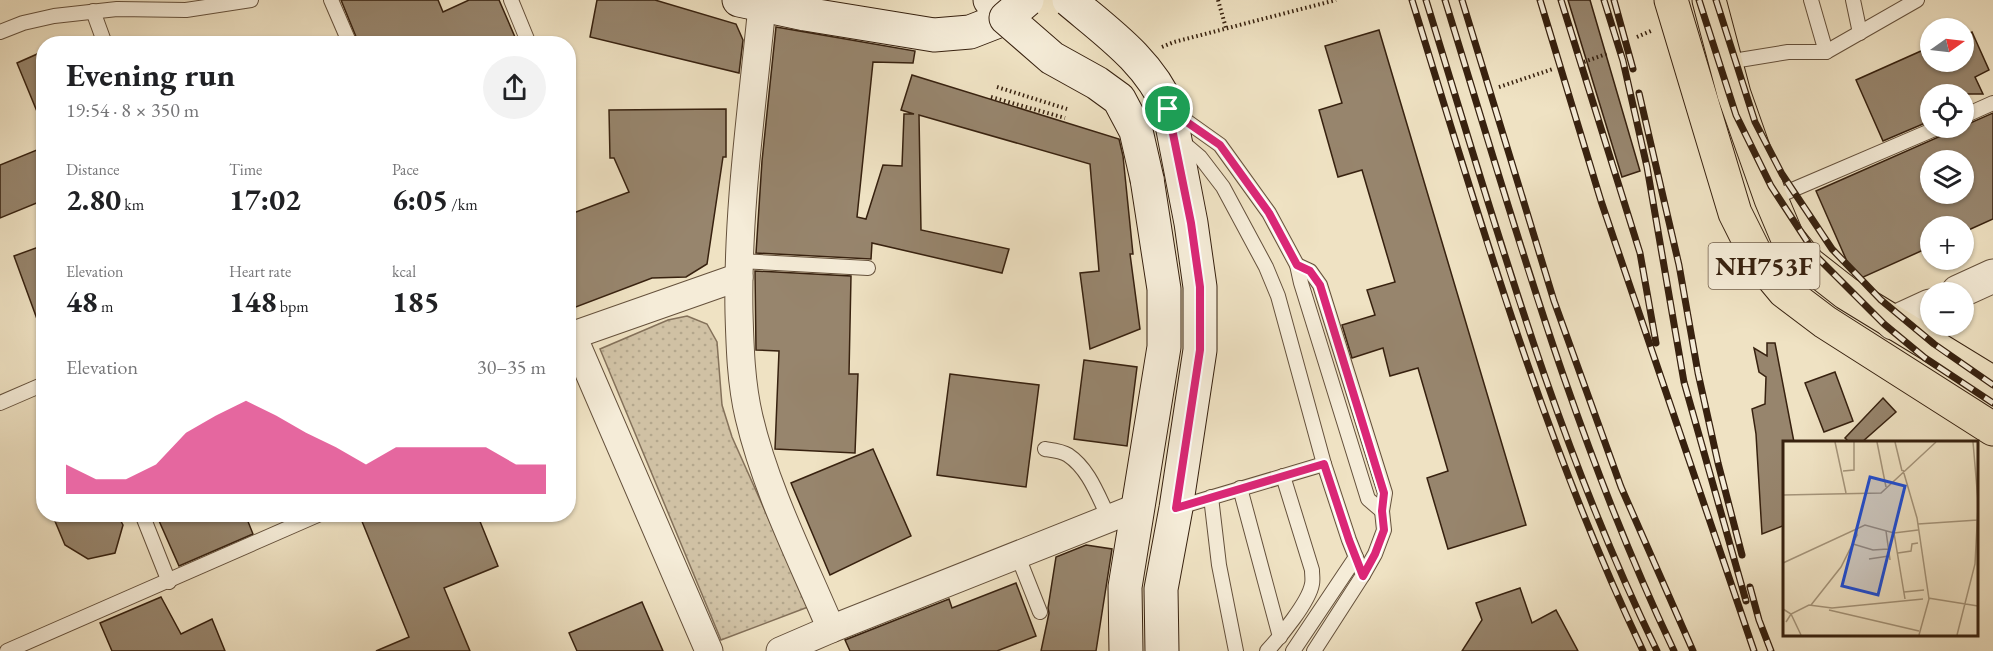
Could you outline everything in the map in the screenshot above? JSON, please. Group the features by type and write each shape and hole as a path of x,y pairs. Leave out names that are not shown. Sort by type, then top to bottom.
{"highway":[{"name":"NH753F","path":"1709,0 1734,94 1787,237 1809,264 1846,293 1993,383"},
{"name":"NH753F","path":"1665,14 1735,213 1759,261 1784,291 1825,322 1993,429"}],"main road":[{"path":"1069,0 1144,66 1164,97 1171,121 1191,223 1200,287 1200,350 1161,590 1162,651"},
{"path":"780,4 934,35 970,33 1008,6 1052,58 1097,83 1119,99 1136,130 1147,178 1164,289 1164,347 1123,512 1126,651"},
{"path":"1974,285 1993,276"},
{"path":"1893,323 1920,311"}],"street":[{"path":"780,4 739,269 741,370 749,417 768,481 822,638"},
{"path":"576,334 739,269"},
{"path":"576,347 709,651"},
{"path":"780,651 822,638 1017,554 1123,512"}],"lane":[{"path":"0,32 54,16 93,11 186,10 251,0"},
{"path":"331,0 347,36"},
{"path":"511,0 526,36"},
{"path":"1811,0 1826,52"},
{"path":"1853,0 1860,33"},
{"path":"1726,62 1788,52 1826,52 1917,0"},
{"path":"93,11 102,36"},
{"path":"1974,112 1993,103"},
{"path":"1171,121 1220,145 1269,213 1297,265 1368,499 1382,511 1384,530 1375,554 1314,651"},
{"path":"1171,121 1223,187 1266,267 1278,296 1324,464 1363,576"},
{"path":"1771,199 1920,135"},
{"path":"739,269 868,268"},
{"path":"0,403 36,387"},
{"path":"1045,449 1066,453 1123,512"},
{"path":"1176,508 1324,464"},
{"path":"1267,651 1280,637 1309,594 1313,583 1312,570 1283,476"},
{"path":"1240,488 1280,637"},
{"path":"1211,497 1219,565 1236,651"},
{"path":"145,522 169,582"},
{"path":"7,651 302,522"},
{"path":"1017,554 1040,612"},
{"path":"1293,651 1356,557"}],"path":[{"path":"1218,0 1226,28"},
{"path":"1153,51 1174,42 1336,0"},
{"path":"1637,37 1665,14"},
{"path":"1584,62 1609,53"},
{"path":"1499,87 1553,69"},
{"path":"997,87 1067,109"},
{"path":"991,97 1065,118"}],"shaded area":[{"path":"687,316 707,324 717,342 722,405 732,437 808,607 721,640 600,349 668,320"}],"building":[{"path":"341,0 438,0 443,12 469,0 499,0 515,36 356,36"},
{"path":"597,0 655,0 736,24 743,40 739,73 590,37"},
{"path":"1568,0 1590,0 1640,171 1622,177"},
{"path":"776,27 915,51 913,63 873,62 857,217 866,219 883,165 902,166 904,114 914,114 901,110 912,75 1119,139 1123,156 1133,254 1130,254 1140,329 1090,349 1080,273 1099,271 1090,164 919,115 921,230 1009,249 1002,273 872,243 871,259 756,253 762,161"},
{"path":"1379,30 1526,525 1448,549 1427,478 1448,471 1418,368 1390,376 1383,348 1352,358 1342,325 1375,315 1367,290 1395,282 1362,170 1338,177 1319,110 1342,103 1325,46"},
{"path":"1974,36 1989,70 1975,77 1983,94 1974,94 1974,84 1920,84 1920,125 1883,141 1856,80 1920,51 1920,72 1974,72"},
{"path":"36,55 36,109 17,63"},
{"path":"726,109 726,157 723,157 707,264 686,277 652,278 576,307 576,212 629,192 614,158 610,158 609,110"},
{"path":"1993,113 1993,219 1974,228 1974,216 1920,216 1920,252 1859,279 1853,275 1816,191 1936,138 1974,138 1974,121"},
{"path":"36,150 36,203 0,218 0,165"},
{"path":"36,248 36,316 14,256"},
{"path":"755,271 851,276 849,374 858,374 855,453 775,449 779,351 756,350"},
{"path":"1767,343 1775,343 1794,441 1783,441 1783,526 1762,534 1756,434 1752,409 1765,404 1766,377 1759,372 1754,348 1767,356"},
{"path":"1084,360 1137,367 1127,446 1074,439"},
{"path":"1835,372 1853,421 1824,432 1805,383"},
{"path":"950,374 1039,385 1026,487 937,475"},
{"path":"1883,398 1896,412 1863,441 1848,441 1845,438"},
{"path":"873,449 911,536 830,575 791,483"},
{"path":"55,522 121,522 123,525 115,553 88,559 65,545"},
{"path":"160,522 248,522 253,534 179,566"},
{"path":"362,522 480,522 498,566 444,588 470,651 376,651 409,637"},
{"path":"1086,545 1112,549 1096,651 1041,651 1049,613 1056,557"},
{"path":"1016,583 1036,636 997,651 850,651 845,640 949,599 952,608"},
{"path":"1520,588 1532,623 1556,610 1578,651 1462,651 1482,620 1476,603"},
{"path":"161,597 181,634 212,619 225,651 112,651 100,623"},
{"path":"642,602 663,651 577,651 569,633"}],"railway":[{"path":"1412,0 1489,248 1544,412 1607,572 1643,651"},
{"path":"1426,0 1502,248 1557,412 1621,573 1657,651"},
{"path":"1445,0 1521,248 1576,412 1606,492 1674,651"},
{"path":"1462,0 1554,301 1621,487 1693,651"},
{"path":"1540,0 1601,201 1754,651"},
{"path":"1561,0 1640,253 1656,343"},
{"path":"1604,0 1623,61 1647,167 1684,382 1746,601"},
{"path":"1614,0 1633,69"},
{"path":"1699,0 1736,115 1771,186 1818,258 1884,324 1925,358 1993,403"},
{"path":"1716,0 1755,122 1782,174 1832,249 1881,300 1934,344 1993,385"},
{"path":"1639,93 1679,265 1698,373 1718,463 1742,555"},
{"path":"1750,587 1771,651"}],"route":[{"path":"1168,109 1220,145 1269,213 1297,265 1310,271 1320,285 1384,493 1382,511 1384,530 1363,576 1324,464 1176,508 1200,350 1200,287 1191,223 1168,109"}]}
